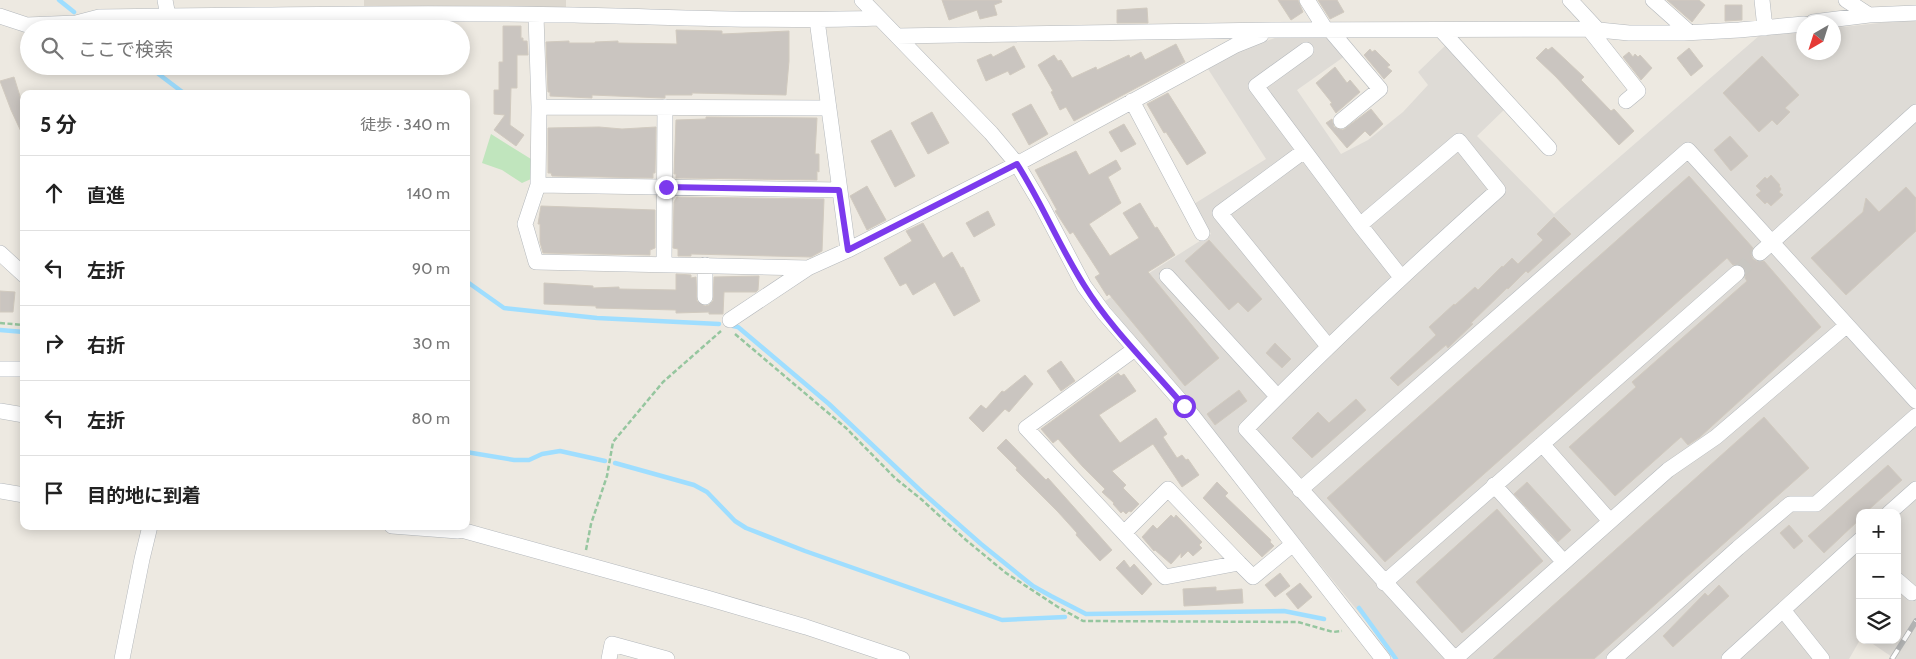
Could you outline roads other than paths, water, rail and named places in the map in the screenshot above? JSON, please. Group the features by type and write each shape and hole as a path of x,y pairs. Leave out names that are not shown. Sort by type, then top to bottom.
{"street":[{"path":"165,0 168,16"},
{"path":"862,0 991,132 1017,164 1042,206 1084,286 1104,313 1184,406 1383,659"},
{"path":"1307,0 1328,30 1380,90 1341,121"},
{"path":"1570,0 1638,91 1626,101"},
{"path":"1653,0 1690,33"},
{"path":"1762,0 1764,28"},
{"path":"1846,0 1869,15"},
{"path":"88,20 99,17 319,14 536,15 571,7 817,20 879,18"},
{"path":"1841,18 1916,12"},
{"path":"536,15 539,108 538,185 525,224 536,262 808,268"},
{"path":"0,16 20,23"},
{"path":"817,20 848,250"},
{"path":"897,36 1272,30 1593,29 1629,34 1690,33 1796,25"},
{"path":"728,323 808,268 848,250 1017,164 1236,45 1272,30"},
{"path":"1441,30 1549,148"},
{"path":"1306,50 1256,86 1401,277"},
{"path":"1132,101 1202,233"},
{"path":"664,264 666,187 665,107"},
{"path":"539,108 829,108"},
{"path":"1760,253 1916,112"},
{"path":"1360,225 1459,141 1498,190 1328,346 1246,429 1455,659 1563,561 1668,470 1716,437 1846,326"},
{"path":"1304,150 1220,213 1328,346"},
{"path":"1300,490 1688,150 1916,401"},
{"path":"538,185 839,190"},
{"path":"0,253 20,271"},
{"path":"705,265 705,297"},
{"path":"1384,583 1737,273"},
{"path":"1167,276 1277,396"},
{"path":"1135,349 1026,428 1165,577 1239,563"},
{"path":"0,369 20,369"},
{"path":"0,411 20,414"},
{"path":"1614,659 1790,504 1816,504 1916,416"},
{"path":"1542,444 1610,521"},
{"path":"1494,485 1563,561"},
{"path":"1124,533 1168,489 1253,577 1293,544"},
{"path":"1894,509 1916,489"},
{"path":"0,491 20,494"},
{"path":"122,659 149,530"},
{"path":"463,530 806,627 902,659"},
{"path":"1728,659 1856,546"},
{"path":"1901,583 1912,593"},
{"path":"1783,610 1822,659"},
{"path":"609,659 612,644 667,659"}],"waterway":[{"path":"59,0 74,12"},
{"path":"160,75 180,90"},
{"path":"470,284 504,308 597,318 719,324"},
{"path":"733,326 738,327 829,404 923,493 981,544 1033,586 1086,614 1284,611 1324,619"},
{"path":"0,330 20,332"},
{"path":"470,453 514,460 529,460 542,454 560,451 605,461"},
{"path":"615,463 694,485 707,492 735,521 746,528 805,551 1002,620 1065,617"},
{"path":"1359,608 1396,659"}],"tunnel":[{"path":"1737,273 1760,253"}],"railway":[{"path":"1892,659 1916,621"}]}
